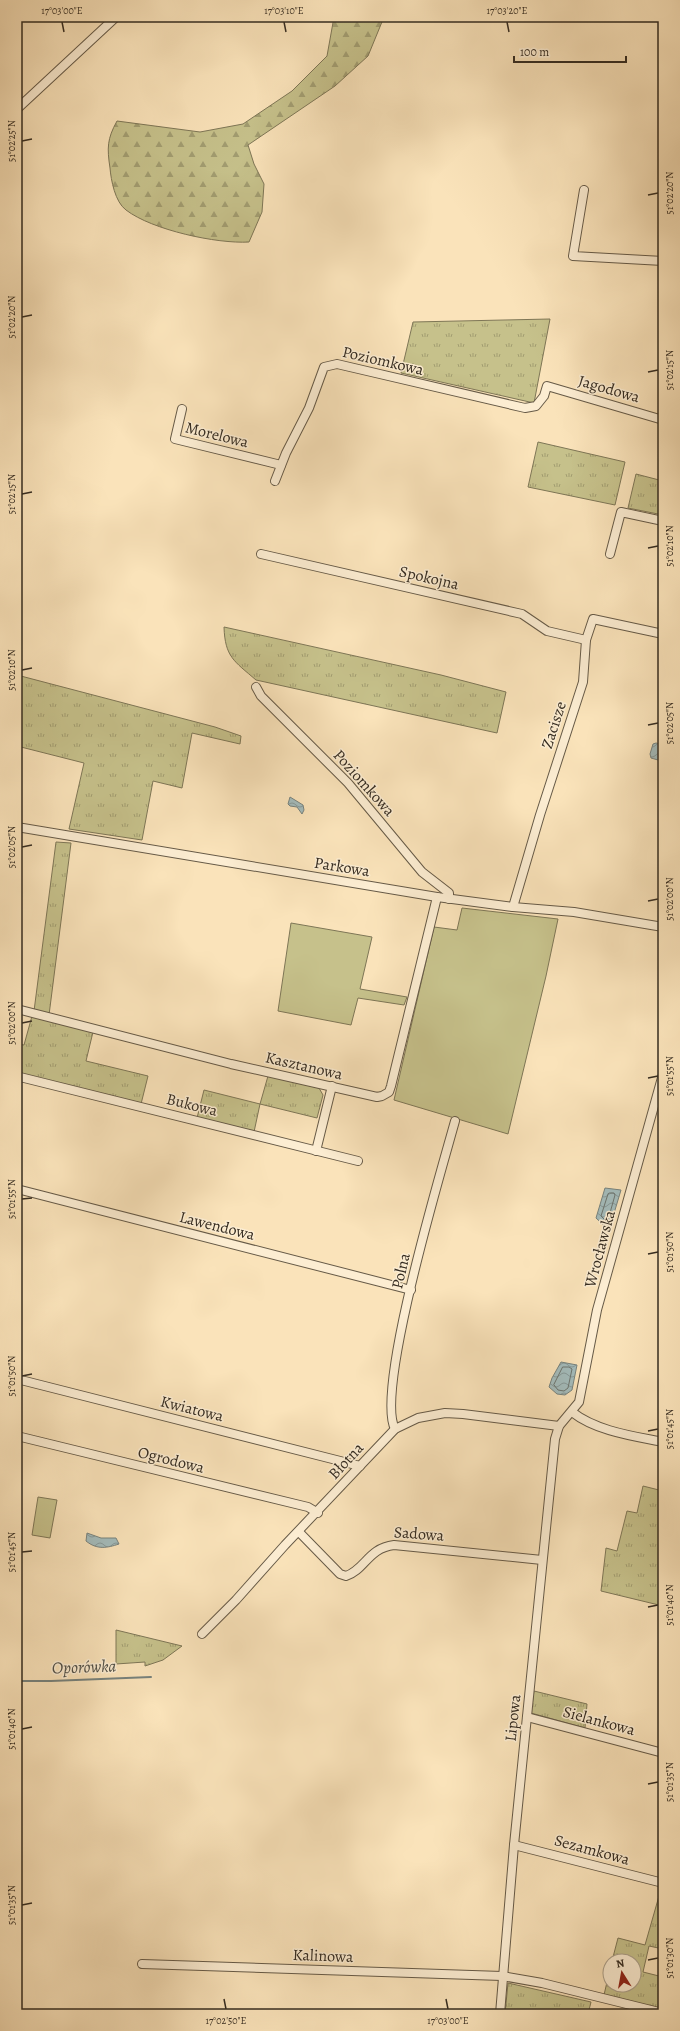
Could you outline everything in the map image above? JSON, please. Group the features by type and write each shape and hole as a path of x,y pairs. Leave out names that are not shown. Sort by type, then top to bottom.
{"street":[{"path":"17,109 116,17"},
{"path":"584,190 573,256 663,261"},
{"name":"Poziomkowa","path":"275,481 281,465 309,408 324,367 329,364 336,364 525,408 536,406 544,396 547,386"},
{"name":"Jagodowa","path":"547,386 663,420"},
{"name":"Morelowa","path":"182,409 175,439 281,465"},
{"path":"610,554 622,512 663,521"},
{"name":"Spokojna","path":"261,554 522,614 547,631 586,640"},
{"name":"Zacisze","path":"513,907 540,815 583,682 586,640 593,619 663,634"},
{"name":"Poziomkowa","path":"256,687 261,696 348,784 422,872 449,893 449,898"},
{"name":"Parkowa","path":"17,827 437,897 513,907 574,912 663,927"},
{"name":"Kasztanowa","path":"17,1009 231,1064 376,1097 382,1096 389,1092 437,897"},
{"name":"Wrocławska","path":"559,1426 579,1402 597,1310 663,1074"},
{"name":"Bukowa","path":"20,1077 358,1161"},
{"path":"316,1151 332,1086"},
{"name":"Polna","path":"395,1429 392,1422 392,1392 397,1358 429,1214 454,1121"},
{"name":"Lawendowa","path":"17,1189 411,1290"},
{"name":"Kwiatowa","path":"17,1379 360,1466"},
{"path":"572,1412 580,1419 597,1426 663,1442"},
{"name":"Błotna","path":"202,1634 318,1513 395,1429 418,1418 445,1413 559,1426"},
{"name":"Lipowa","path":"500,2014 514,1845 552,1458 559,1426"},
{"name":"Ogrodowa","path":"17,1436 308,1508 318,1513"},
{"name":"Sadowa","path":"299,1532 340,1574 346,1576 352,1574 366,1558 376,1551 384,1546 394,1545 542,1560"},
{"name":"Sielankowa","path":"527,1717 663,1753"},
{"name":"Sezamkowa","path":"514,1845 663,1883"},
{"name":"Kalinowa","path":"142,1964 502,1976 542,1983 663,2013"}],"green space":[{"path":"334,17 384,17 368,56 335,86 248,145 254,164 264,184 262,212 249,242 220,241 185,234 152,224 137,217 122,206 116,196 108,155 111,133 117,121 200,132 243,124 292,91 327,56"},
{"path":"550,319 534,403 401,373 413,322"},
{"path":"538,442 625,462 615,505 528,487"},
{"path":"636,474 663,481 663,515 628,508"},
{"path":"224,627 441,675 506,692 497,733 256,680 232,658 226,645"},
{"path":"17,675 215,727 241,736 240,744 192,733 182,788 153,781 142,840 69,829 84,763 17,746"},
{"path":"56,842 71,843 49,1015 34,1011"},
{"path":"462,908 558,919 546,976 508,1134 394,1100 434,927 457,930"},
{"path":"291,923 372,937 360,989 407,997 404,1005 358,998 351,1025 278,1011"},
{"path":"32,1016 93,1032 86,1061 148,1076 141,1104 17,1074 17,1044 24,1045"},
{"path":"268,1076 319,1088 323,1095 317,1118 260,1104"},
{"path":"204,1090 260,1104 254,1132 197,1118"},
{"path":"643,1486 663,1491 663,1606 601,1591 606,1548 617,1551 627,1511 637,1513"},
{"path":"38,1497 57,1500 50,1538 32,1535"},
{"path":"116,1630 182,1646 163,1660 145,1666 145,1662 116,1664"},
{"path":"534,1691 587,1704 585,1728 531,1713"},
{"path":"661,1889 663,1889 663,1949 649,1946 643,1972 663,1977 663,2010 604,1995 604,1993 642,1993 642,1953 614,1953 618,1938 645,1945"},
{"path":"508,1983 591,2002 588,2014 505,2014"}],"water":[{"path":"653,744 661,744 663,747 661,758 658,760 651,758 650,754"},
{"path":"290,797 303,805 304,810 302,814 297,807 290,806 288,804"},
{"path":"605,1188 621,1190 609,1230 596,1218"},
{"path":"561,1362 577,1365 572,1390 565,1395 557,1394 549,1387"},
{"path":"87,1533 101,1538 116,1538 119,1544 106,1547 94,1546 86,1541"}],"waterway":[{"name":"Oporówka","path":"17,1681 151,1677"}]}
